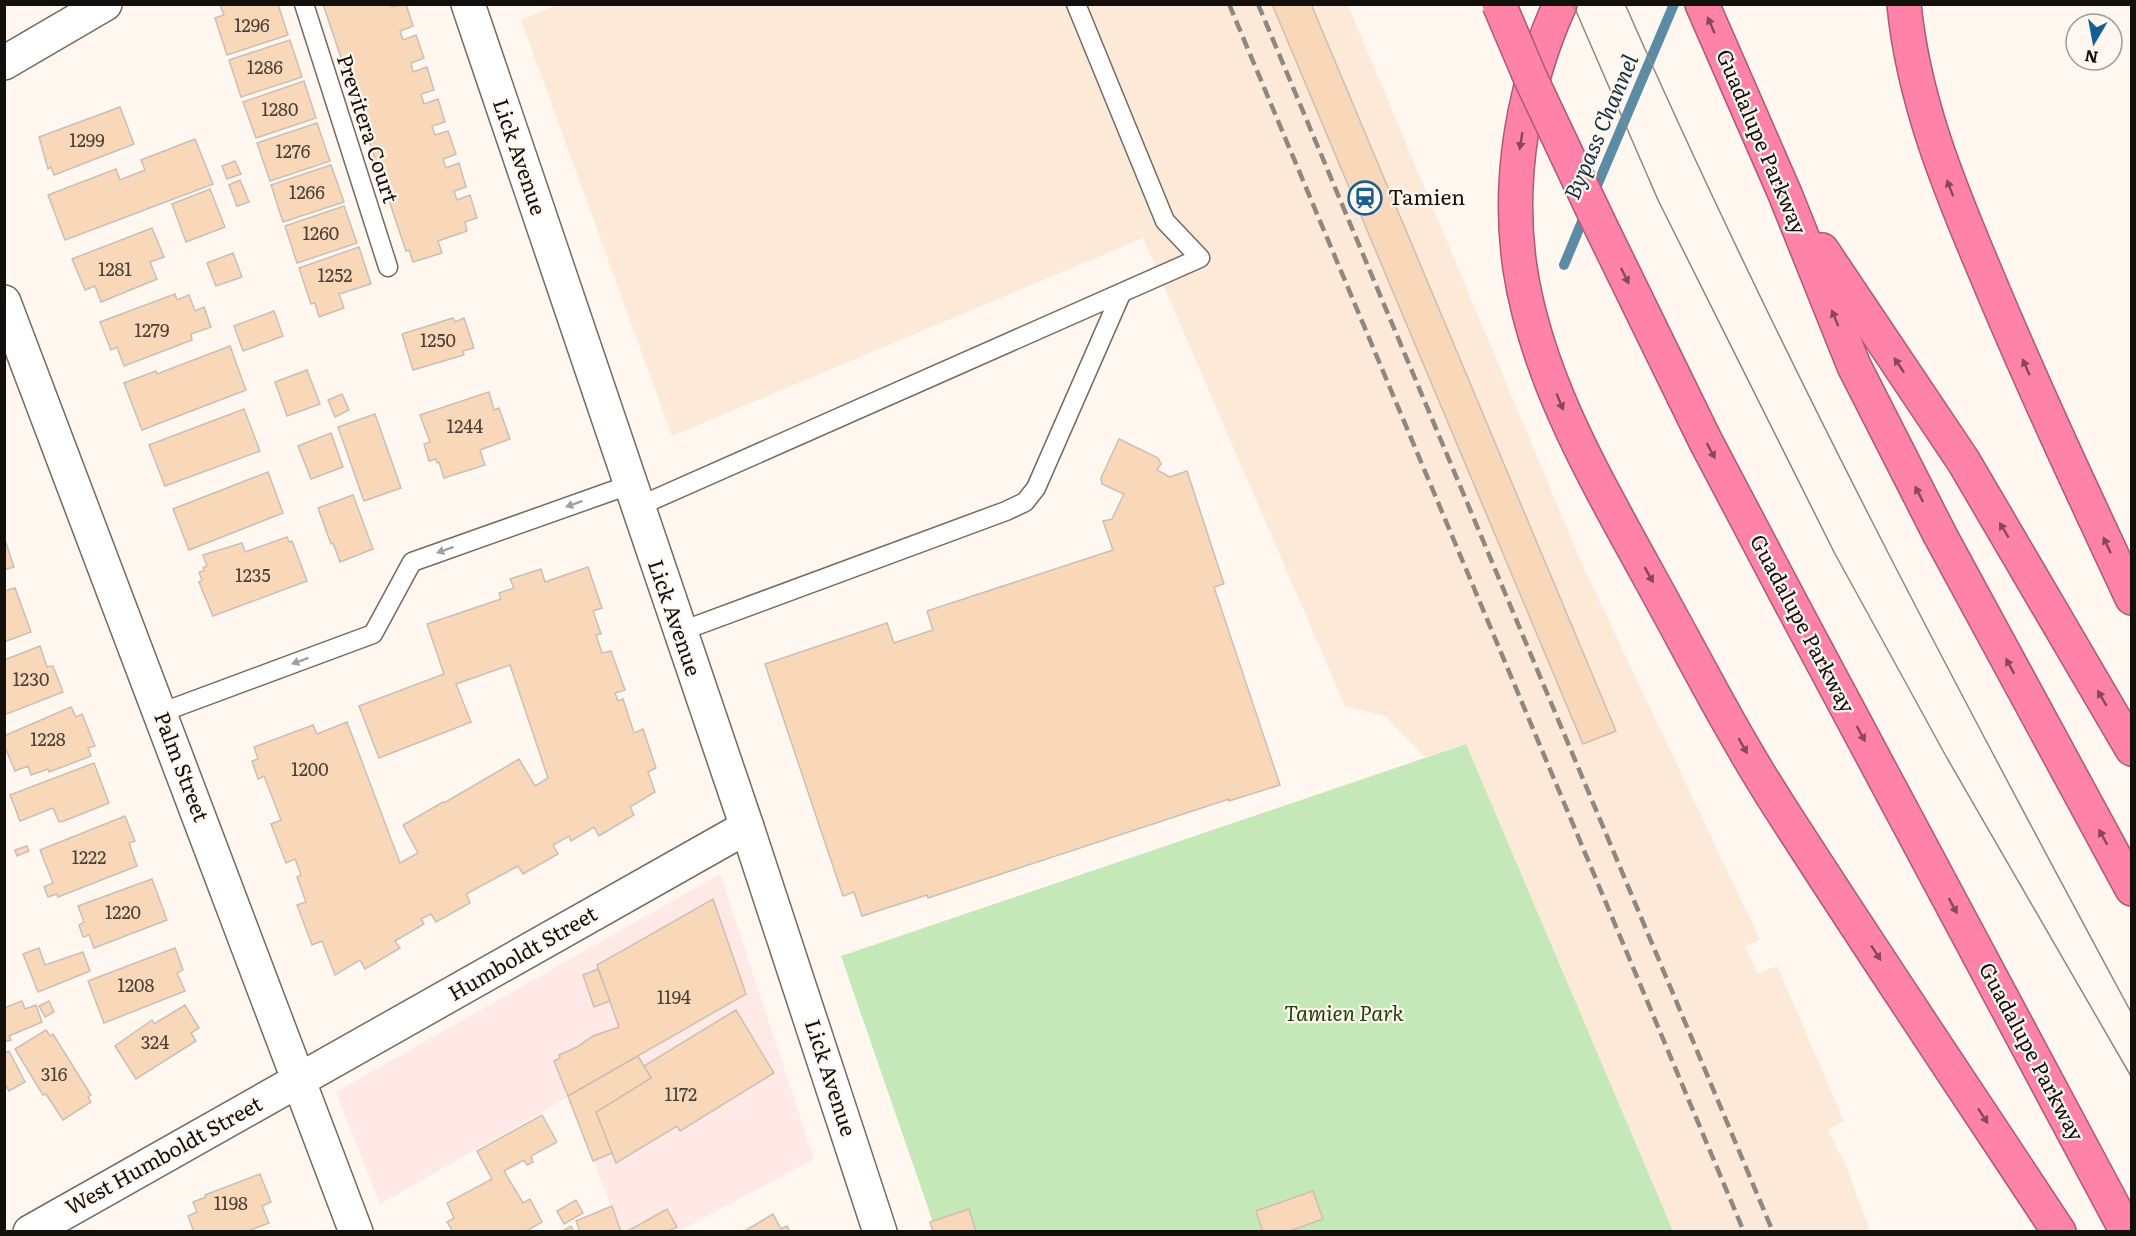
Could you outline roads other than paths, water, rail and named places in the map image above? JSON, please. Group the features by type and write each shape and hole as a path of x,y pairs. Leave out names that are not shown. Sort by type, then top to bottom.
{"highway":[{"name":"Guadalupe Parkway","path":"1499,4 1530,77 1705,440 2127,1232"},
{"path":"1560,4 1552,21 1528,94 1518,159 1515,220 1520,270 1538,347 1568,420 1609,502 1718,703 1776,801 2060,1232"},
{"name":"Guadalupe Parkway","path":"1702,4 1785,194 1854,366 1945,545 2132,889"},
{"path":"1904,4 1916,80 1931,135 1953,194 2031,378 2132,598"},
{"path":"1785,194 1964,462 2132,749"}],"street":[{"path":"4,63 105,4"},
{"name":"Lick Avenue","path":"468,4 747,827 880,1232"},
{"name":"Palm Street","path":"4,302 356,1232"},
{"name":"Humboldt Street","path":"299,1081 747,827"},
{"name":"West Humboldt Street","path":"30,1232 299,1081"}],"lane":[{"name":"Previtera Court","path":"304,4 388,267"},
{"path":"160,712 373,633 412,562 633,496 1120,294 1200,258 1165,220 1076,4"},
{"path":"679,632 1006,511 1024,502 1036,488 1120,294"}],"waterway":[{"name":"Bypass Channel","path":"1593,195 1674,4"},
{"name":"Bypass Channel","path":"1564,265 1586,212"}],"tram line":[{"path":"1573,4 1658,200 1834,552 1947,758 2132,1078"},
{"path":"1625,4 1743,261 1868,514 2132,1014"}],"railway":[{"path":"1229,4 1744,1232"},
{"path":"1258,4 1773,1232"}],"place":[{"name":"Tamien","path":"1365,198"}],"park label":[{"name":"Tamien Park","path":"1344,1014"}]}
